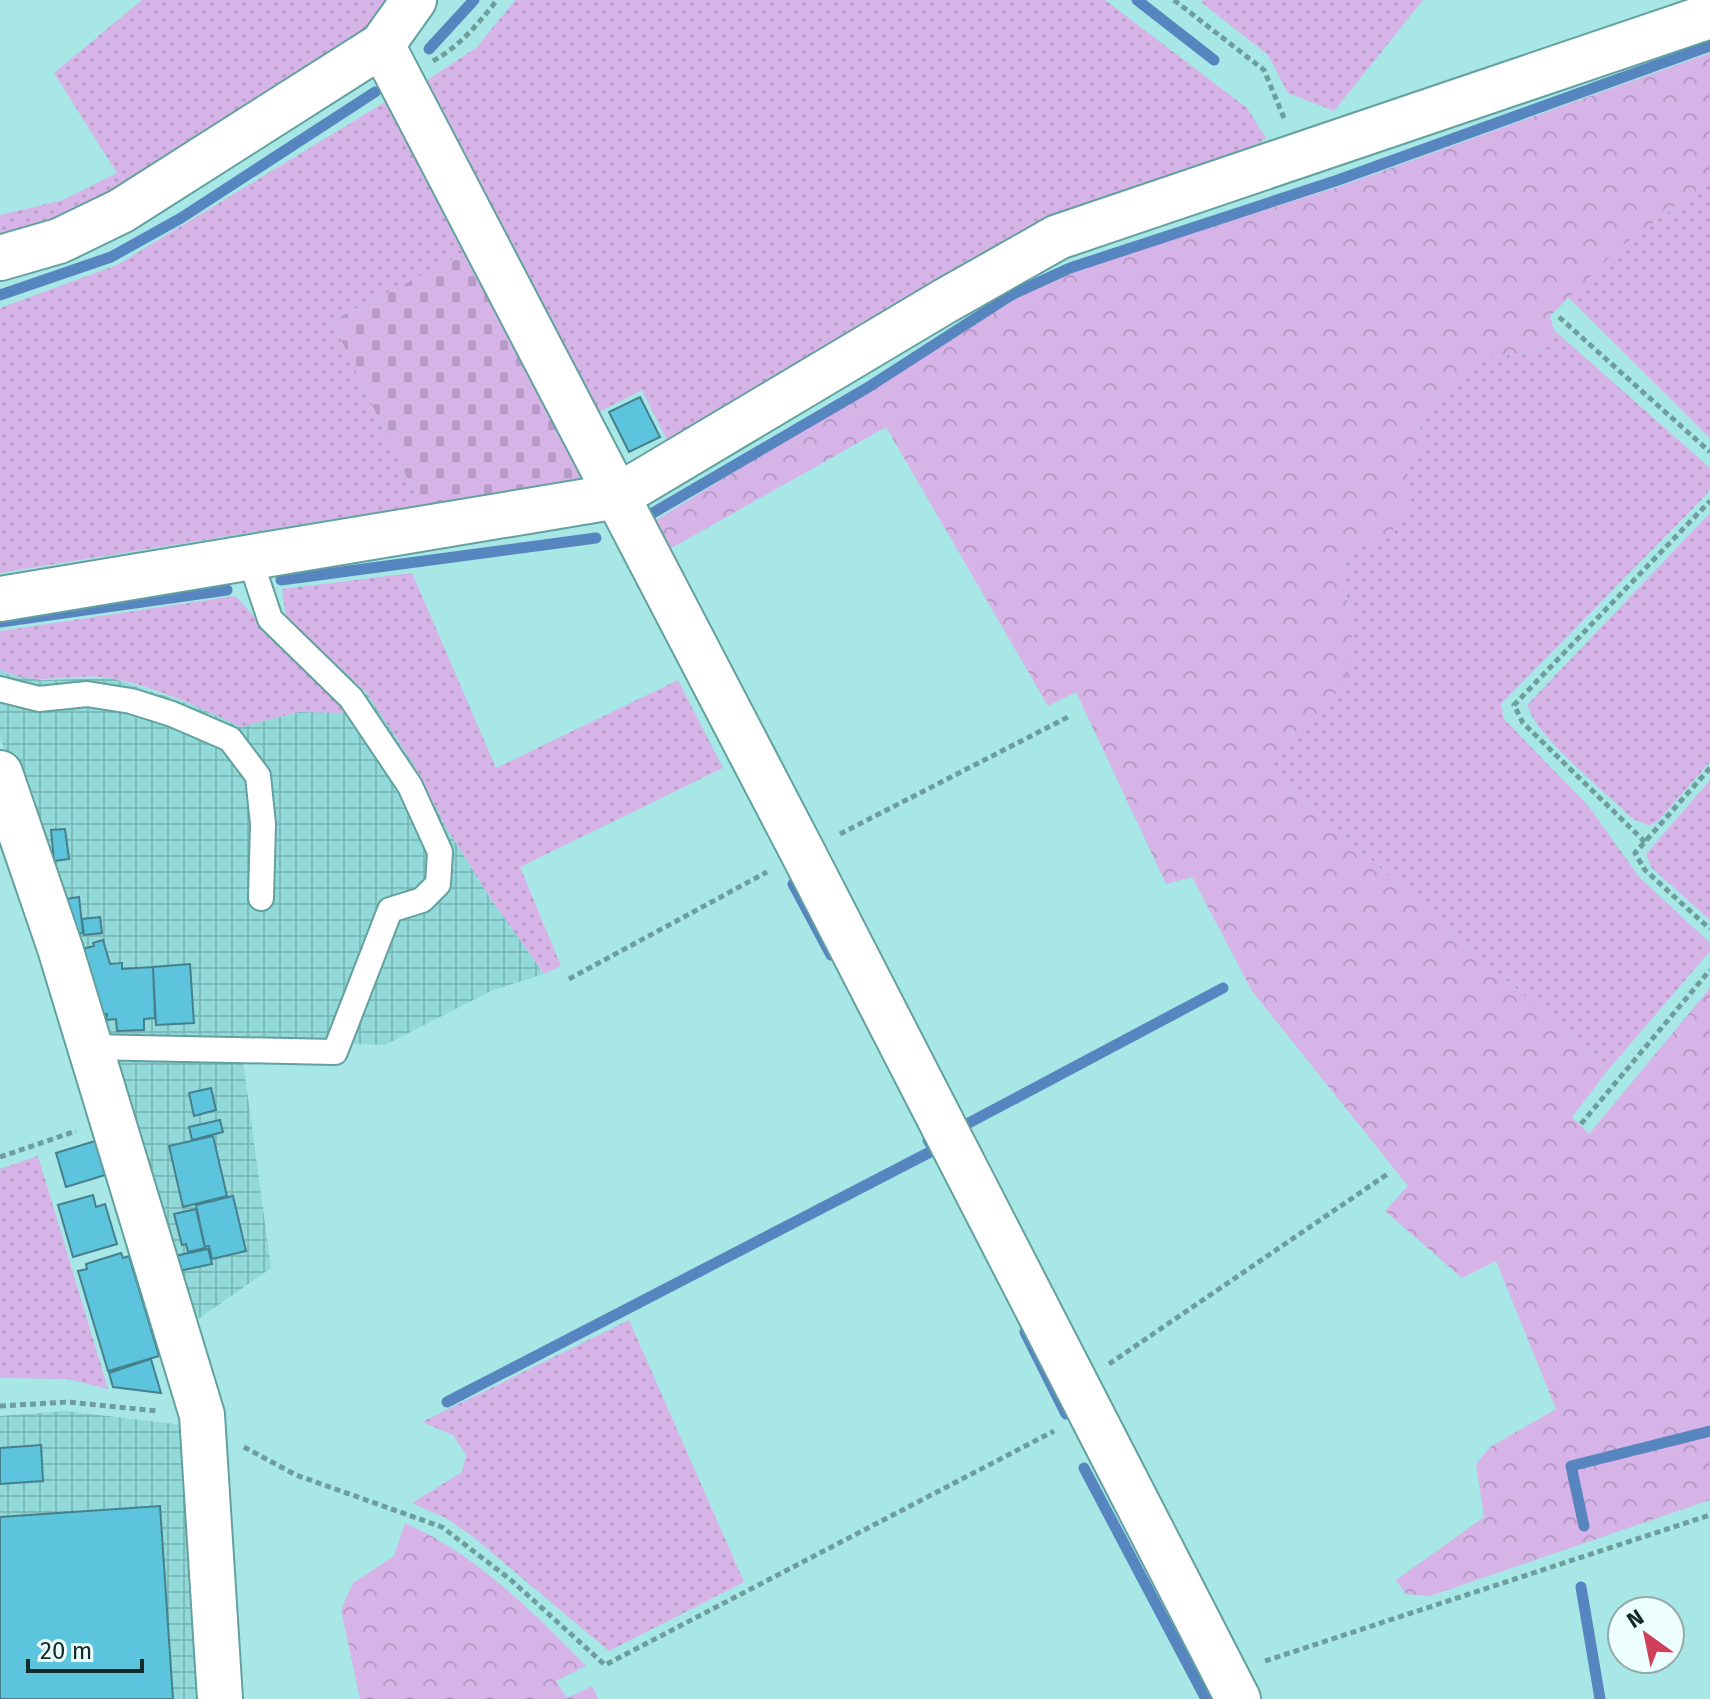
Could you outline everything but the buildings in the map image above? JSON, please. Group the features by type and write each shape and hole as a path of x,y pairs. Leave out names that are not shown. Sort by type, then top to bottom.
{"street":[{"path":"0,258 59,241 121,211 392,62 414,0"},
{"path":"0,599 618,496 1058,237 1710,16"},
{"path":"392,62 1232,1686"},
{"path":"0,773 60,948 203,1421 220,1699"}],"lane":[{"path":"88,1047 335,1052 390,910 422,900 438,884 440,852 410,786 351,698 270,619 249,556"},
{"path":"0,689 39,699 87,694 131,701 172,714 230,739 258,776 263,824 261,898"}],"path":[{"path":"392,62 450,52 475,29 497,0"},
{"path":"1174,0 1264,70 1287,125 1315,149"},
{"path":"1559,317 1710,452"},
{"path":"1645,842 1523,723 1514,705 1710,501"},
{"path":"1710,768 1635,853 1645,870 1710,929"},
{"path":"1581,1124 1710,970"},
{"path":"0,1157 111,1120"},
{"path":"0,1406 68,1402 203,1421 296,1475 442,1527 511,1580 605,1665 1083,1399 1389,1173"},
{"path":"1232,1686 1710,1515"}],"shaded area":[{"path":"0,669 10,675 42,680 112,678 198,707 241,727 298,712 350,713 367,693 414,765 446,827 491,899 544,974 493,990 385,1045 99,1035 0,737"},
{"path":"243,1061 271,1268 190,1325 106,1062"},
{"path":"65,1411 192,1426 209,1699 0,1699 0,1416"}],"green space":[{"path":"142,0 400,0 386,17 160,171 0,244 0,215 63,200 117,173 54,73"},
{"path":"515,0 1105,0 1247,108 1266,138 1250,150 1021,233 671,448 642,390 593,415 423,83 477,47"},
{"path":"1423,0 1334,111 1288,93 1268,55 1201,2"},
{"path":"1710,53 1710,181 1619,248 1550,316 1554,330 1547,349 1489,357 1455,381 1419,415 1422,445 1407,472 1413,497 1389,536 1358,548 1341,569 1353,627 1348,674 1328,705 1287,739 1274,764 1283,782 1608,1070 1572,1117 1589,1134 1710,988 1710,1500 1430,1596 1406,1594 1396,1580 1484,1517 1476,1464 1490,1447 1556,1409 1496,1261 1462,1278 1385,1211 1408,1186 1252,991 1192,877 1166,884 1076,692 1048,706 886,427 668,550 653,522 1015,299 1071,271 1341,186"},
{"path":"395,96 479,246 332,321 420,505 0,573 0,308 117,265"},
{"path":"1710,181 1710,438 1568,297 1619,248"},
{"path":"479,246 586,480 420,505 332,321"},
{"path":"1554,330 1710,468 1710,488 1706,495 1501,704 1504,719 1590,808 1640,878 1710,943 1710,951 1608,1070 1283,782 1274,764 1287,739 1328,705 1353,627 1341,569 1358,548 1389,536 1407,472 1422,445 1419,415 1455,381 1489,357 1547,349"},
{"path":"1710,513 1710,762 1658,821 1650,826 1633,819 1556,746 1531,715 1528,704"},
{"path":"412,573 496,768 678,680 723,768 520,867 561,966 544,974 491,899 446,827 414,765 367,693 286,616 282,589"},
{"path":"235,596 311,677 350,713 298,712 241,727 180,699 115,679 28,678 0,669 0,631"},
{"path":"1710,780 1710,920 1651,867 1646,854"},
{"path":"38,1156 108,1389 67,1379 0,1378 0,1169"},
{"path":"629,1320 744,1582 609,1651 472,1536 446,1518 412,1503 462,1472 466,1455 453,1435 422,1422"},
{"path":"405,1523 456,1551 502,1586 586,1666 556,1681 567,1698 592,1686 598,1699 360,1699 341,1610 353,1583 394,1556"}],"waterway":[{"path":"429,49 474,0"},
{"path":"1137,0 1214,60"},
{"path":"651,514 867,388 1013,294 1070,268 1338,180 1710,46"},
{"path":"0,295 111,257 181,218 375,92"},
{"path":"281,580 596,538"},
{"path":"0,622 227,590"},
{"path":"793,884 831,955"},
{"path":"965,1125 1223,988"},
{"path":"447,1402 934,1150 928,1140"},
{"path":"1025,1332 1066,1414"},
{"path":"1584,1526 1571,1466 1710,1431"},
{"path":"1084,1468 1206,1699"},
{"path":"1581,1587 1600,1699"}]}
